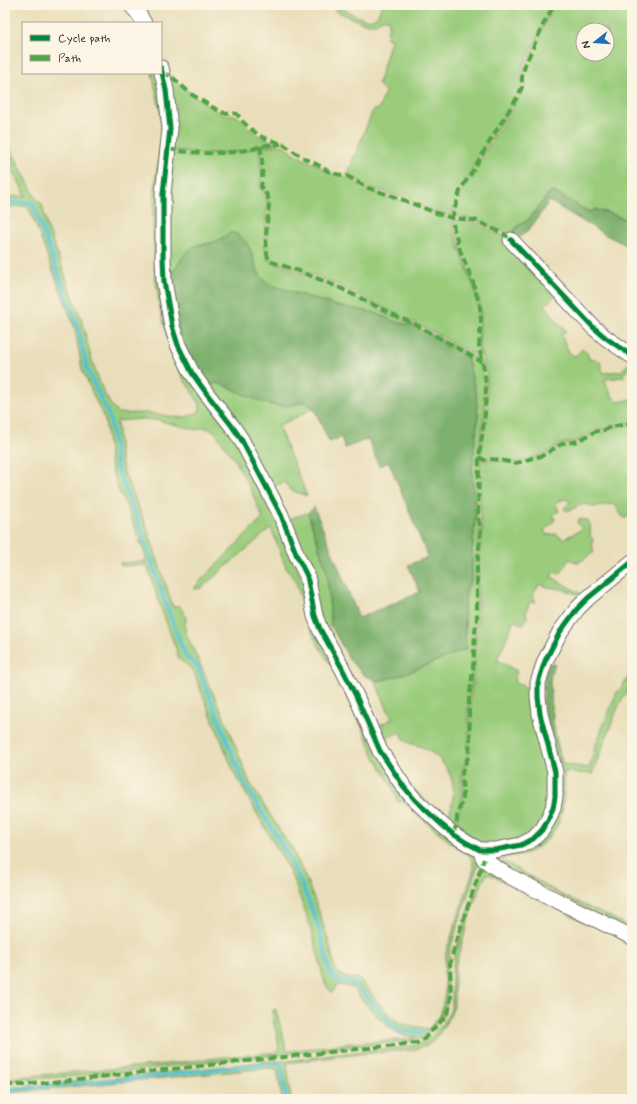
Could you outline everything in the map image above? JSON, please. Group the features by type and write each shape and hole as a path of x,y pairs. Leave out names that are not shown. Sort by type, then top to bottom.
{"street":[{"path":"131,5 143,22"},
{"path":"162,72 166,90 170,129 163,194 164,281 172,326 178,345 192,373 241,439 281,515 297,556 307,576 315,616 320,629 356,696 380,751 415,800 442,825 467,843 480,850 495,850 521,845 533,839 542,830 548,820 553,808 555,797 555,772 540,714 538,683 541,673 560,632 578,609 588,598 632,562"},
{"path":"511,240 593,327 632,356"},
{"path":"480,850 484,859 509,876 632,937"}],"green space":[{"path":"328,5 338,6 361,18 371,19 376,17 382,5 555,5 552,7 544,22 524,65 521,77 521,86 517,96 465,180 451,216 436,212 397,196 369,187 347,175 373,110 379,109 385,92 378,84 391,40 387,38 389,20 382,19 372,24 368,24 336,11"},
{"path":"559,5 632,5 632,222 607,212 589,212 554,192 549,193 530,218 517,227 510,236 476,220 453,216 467,181 519,97 523,87 523,77 526,66 545,23 554,8"},
{"path":"152,74 157,74 165,105 164,300 253,468 374,747 476,853 479,862 452,943 448,960 446,1008 439,1021 426,1035 420,1039 413,1041 214,1061 108,1074 5,1081 5,1069 7,1078 278,1052 278,1039 273,1020 273,1010 276,1009 287,1051 352,1043 410,1039 416,1037 400,1034 392,1029 373,1012 352,987 337,985 332,993 325,984 313,935 297,889 288,868 235,775 194,673 178,657 147,565 121,566 120,563 146,561 146,557 113,474 110,462 105,420 82,369 75,329 29,209 25,206 5,207 5,204 28,203 32,205 78,328 86,369 109,419 116,469 139,527 164,602 185,658 196,666 243,784 282,847 301,883 317,925 329,973 337,982 354,984 390,1025 398,1030 422,1034 424,1033 399,1028 391,1023 356,982 338,980 331,973 319,924 302,883 283,846 245,783 198,665 187,657 165,602 141,526 118,469 110,418 88,369 80,328 34,204 28,201 5,202 5,197 26,196 5,155 5,138 36,198 42,204 47,226 84,327 96,372 105,394 117,413 152,413 174,417 194,414 200,410 200,404 183,378 175,361 160,308 156,281 153,227 155,184 162,135 161,114","holes":["141,419 157,420 196,430 204,427 214,431 234,459 247,482 263,518 199,582 194,589 201,588 271,528 286,568 295,580 314,638 336,673 358,718 373,754 391,784 398,802 402,801 450,842 467,853 473,862 473,872 446,952 444,972 445,992 442,1009 440,1016 428,1029 398,1022 388,1013 358,978 347,978 337,972 329,942 307,881 291,846 250,783 223,715 185,631 186,616 179,605 173,607 147,528 124,472 120,457 117,421"]},
{"path":"167,76 171,76 203,102 224,114 236,116 257,135 278,143 242,151 222,153 201,153 172,149"},
{"path":"283,145 300,157 332,174 344,176 365,188 451,219 457,243 477,298 479,312 478,345 480,358 416,323 397,316 338,285 298,269 270,260 267,251 269,203 267,195 262,187 263,178 261,147"},
{"path":"259,147 261,178 260,187 266,195 267,200 265,244 266,255 269,261 338,288 414,325 393,321 372,312 337,306 271,285 264,280 257,270 253,257 232,232 217,241 199,244 175,270 169,271 166,244 172,151 227,153"},
{"path":"554,192 589,212 596,209 632,222 632,248 606,235 549,201 531,227 516,241 510,236 517,227 530,218 549,193"},
{"path":"453,219 478,224 507,238 558,293 545,305 566,331 561,334 569,352 574,356 582,349 588,354 588,358 600,361 603,373 621,371 632,360 632,367 623,374 624,377 605,379 610,392 618,402 632,399 632,422 610,426 605,430 600,429 593,431 578,440 560,444 539,456 519,462 492,458 484,459 480,456 486,414 487,386 486,372 479,347 481,319 480,305 459,244"},
{"path":"232,232 246,242 258,271 261,276 271,285 337,306 372,312 393,321 414,325 466,353 476,394 478,416 472,468 475,520 472,577 466,592 464,610 466,649 398,676 379,681 365,676 351,662 331,626 327,572 308,513 314,507 359,618 420,592 408,565 428,557 389,462 379,466 368,439 345,448 341,437 329,442 314,408 304,402 294,405 277,406 257,400 218,384 213,384 209,390 182,346 169,271 175,270 192,247 212,243"},
{"path":"466,353 481,362 485,386 484,414 478,457 477,518 480,529 476,567 476,618 471,685 468,699 469,736 467,760 461,771 462,798 453,829 446,823 453,801 452,781 449,772 443,764 425,748 407,742 400,732 380,741 374,728 392,719 374,679 379,681 425,666 466,628 464,610 466,592 472,577 475,520 472,468 478,416 476,394"},
{"path":"218,383 257,400 277,406 293,405 304,402 314,408 278,426 307,496 290,490 285,482 271,487 209,390 213,384"},
{"path":"632,424 632,515 625,518 621,515 616,506 612,504 593,507 586,504 567,511 564,509 570,502 566,499 561,500 556,505 559,511 553,515 555,519 554,521 544,531 547,535 556,534 564,539 582,529 577,523 579,519 586,520 590,524 590,536 593,539 592,545 594,552 578,563 569,559 560,574 554,572 551,576 580,593 579,595 540,584 532,595 536,602 530,602 526,612 527,618 523,625 514,620 497,660 517,671 514,682 534,691 549,763 550,808 530,836 492,844 481,842 455,831 464,798 463,772 470,753 470,699 473,685 478,618 478,567 482,529 480,518 480,459 483,461 488,460 514,464 523,463 544,456 562,445 578,442 597,432 605,432 611,428"},
{"path":"308,513 327,572 331,626 323,629 297,545 291,518"},
{"path":"550,663 555,664 551,673 550,684 554,728 562,763 556,763 543,704 545,675"},
{"path":"632,667 632,683 618,707 592,774 564,772 564,798 562,812 553,832 539,847 523,854 502,859 564,896 632,927 632,933 497,863 492,854 541,835 556,763 589,768 596,744 616,694 626,681"},
{"path":"484,866 590,925 489,874 486,875 472,908 455,968 454,1007 436,1039 428,1045 412,1050 359,1054 287,1063 291,1099 288,1099 282,1063 263,1063 6,1089 269,1061 286,1061 369,1050 406,1047 424,1042 431,1037 450,1012 454,956 482,868"},
{"path":"263,1065 280,1065 285,1099 282,1099 277,1069 270,1068 5,1093 5,1090 126,1080"}],"waterway":[{"path":"5,203 28,202 33,204 78,328 87,369 110,418 117,469 140,527 165,602 186,657 197,665 244,783 283,846 301,883 318,924 330,973 338,981 355,983 398,1030 423,1033"},
{"path":"6,1090 263,1064 281,1064 286,1099"}],"marked path":[{"path":"453,834 463,798 462,772 469,753 469,699 477,618 477,567 481,529 478,518 479,457 485,414 486,386 485,373 479,347 481,321 480,306 472,279 460,250 452,218 460,191 518,96 522,87 522,77 525,65 544,23 553,7 557,5"},
{"path":"162,73 171,76 191,94 212,107 226,114 237,114 244,123 257,134 264,138 283,144 302,157 331,173 347,176 368,188 396,197 436,213 452,218 477,221 504,234 511,240"},
{"path":"168,149 199,153 220,153 281,144"},
{"path":"260,146 262,156 261,187 269,200 266,238 269,261 299,271 338,287 415,324 482,362"},
{"path":"479,457 484,460 488,459 514,463 541,456 562,444 578,441 597,431 632,423"},
{"path":"5,1085 24,1085 417,1043 424,1039 445,1017 449,1009 451,997 450,965 455,944 484,859"}],"cycle path":[{"path":"162,72 166,90 170,129 163,194 164,281 172,326 178,345 192,373 241,439 281,515 297,556 307,576 315,616 320,629 356,696 380,751 404,787 415,800 442,825 467,843 480,850 495,850 521,845 533,839 542,830 548,820 553,808 555,797 555,772 540,714 538,683 541,673 545,661 560,632 577,609 588,598 632,562"},
{"path":"511,240 593,327 632,356"}]}
